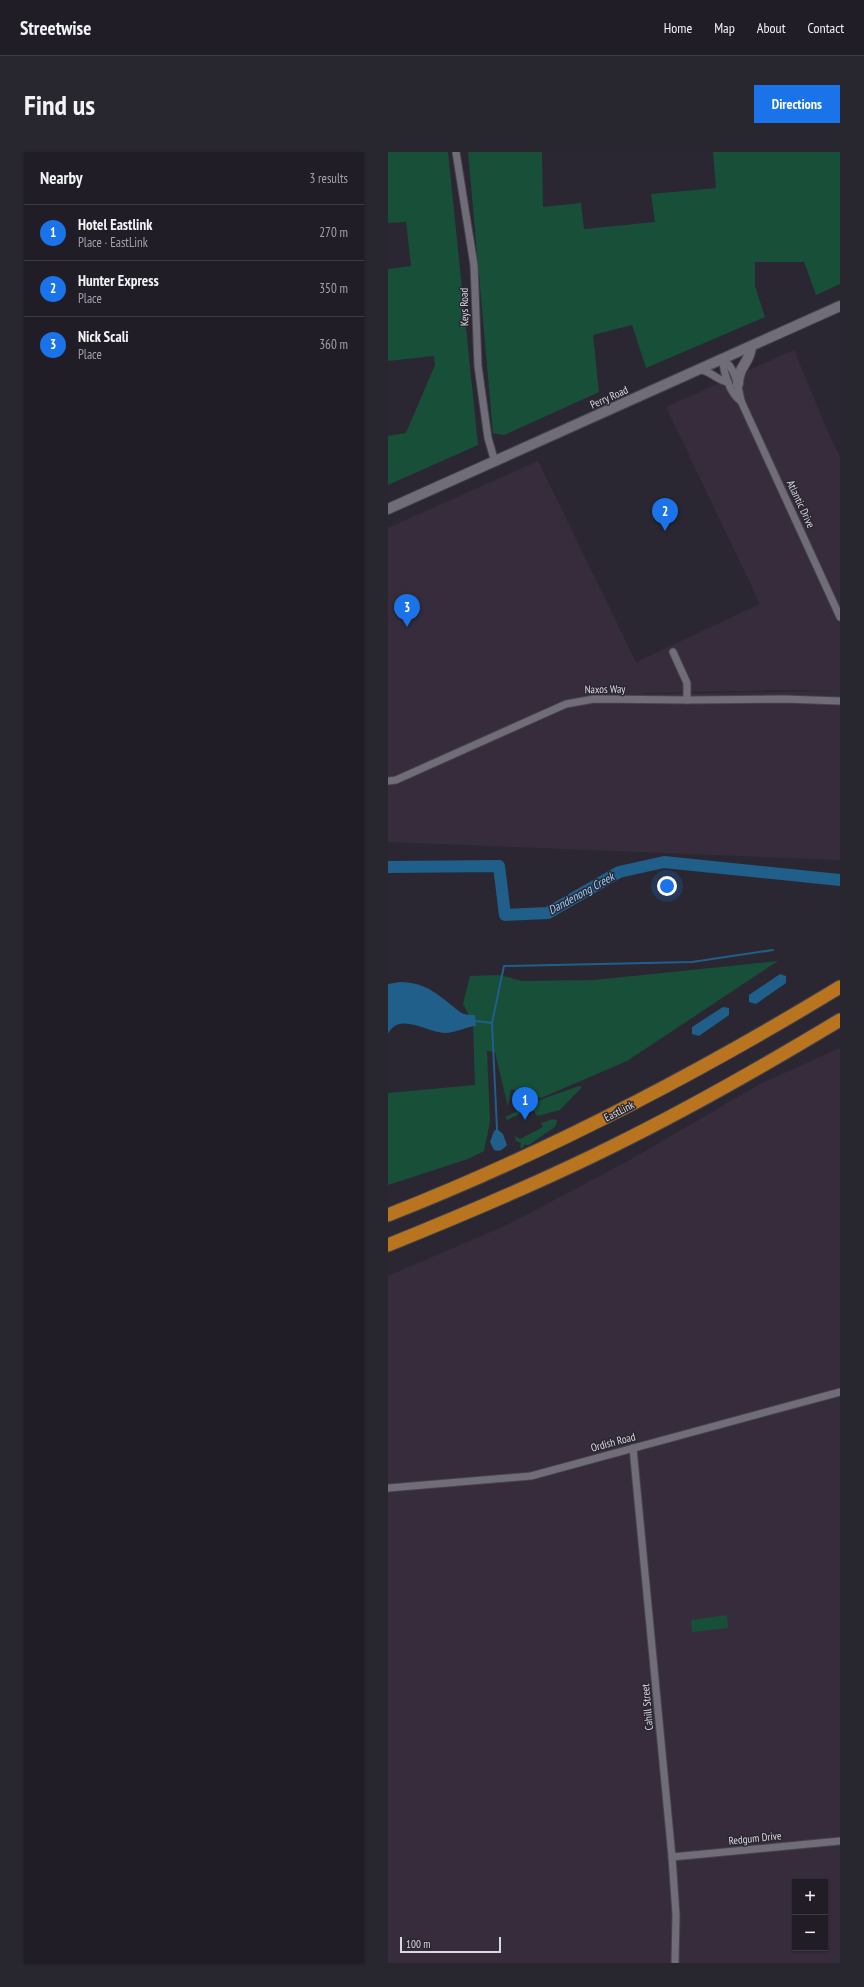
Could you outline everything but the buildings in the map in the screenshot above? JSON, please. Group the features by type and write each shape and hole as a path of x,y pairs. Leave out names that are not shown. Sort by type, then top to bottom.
{"highway":[{"name":"EastLink","path":"388,1215 514,1162 630,1106 717,1060 840,988"},
{"path":"388,1245 452,1220 616,1145 715,1093 840,1020"}],"main road":[{"name":"Perry Road","path":"388,509 840,306"},
{"path":"733,383 739,372 750,358 751,347"}],"street":[{"name":"Keys Road","path":"456,152 474,265 478,366 488,438 495,462"},
{"name":"Atlantic Drive","path":"723,359 731,365 733,383 840,617"},
{"path":"699,369 710,371 720,381 733,383"},
{"path":"673,652 687,683 687,700"},
{"name":"Naxos Way","path":"388,781 396,780 573,702 594,699 784,699 840,701"},
{"name":"Ordish Road","path":"388,1488 531,1476 840,1392"},
{"name":"Cahill Street","path":"633,1448 672,1857 676,1915 675,1963"},
{"name":"Redgum Drive","path":"672,1857 840,1841"}],"shaded area":[{"path":"794,350 840,457 840,860 388,842 388,528 538,461 636,662 760,604 666,407","holes":["784,690 835,691 643,694"]},
{"path":"840,1048 840,1963 388,1963 388,1276 507,1225 628,1161 760,1084"}],"green space":[{"path":"388,152 448,152 478,445 388,485 388,436 406,433 435,365 434,356 388,361 388,269 411,266 406,222 388,223"},
{"path":"468,152 542,152 543,207 581,203 584,229 655,222 651,194 716,188 713,152 840,152 840,284 816,295 804,262 755,262 755,286 765,317 646,368 632,325 593,335 599,392 504,435 493,433"},
{"path":"778,961 627,1061 541,1098 511,1089 508,1107 495,1052 487,1051 490,1122 484,1151 468,1159 388,1185 388,1093 475,1085 473,1023 463,1004 470,976 500,975 522,981 594,980"},
{"path":"579,1086 582,1087 560,1110 537,1116 532,1108 507,1120 505,1117 545,1098"},
{"path":"553,1119 557,1120 556,1126 529,1145 524,1145 523,1148 520,1148 521,1143 516,1141 515,1136 520,1139 543,1127 541,1123"},
{"path":"727,1615 728,1628 692,1632 691,1620"}],"water":[{"path":"780,974 786,976 786,983 756,1004 749,1002 749,995"},
{"path":"400,982 418,985 433,991 462,1013 475,1015 476,1026 445,1033 414,1025 399,1024 393,1027 388,1034 388,984"},
{"path":"723,1007 729,1008 729,1015 699,1036 692,1034 692,1027"},
{"path":"497,1129 503,1134 507,1145 499,1151 494,1150 490,1142 494,1131"}],"waterway":[{"name":"Dandenong Creek","path":"388,867 499,866 505,915 548,913 619,872 664,862 840,880"},
{"path":"497,1129 492,1023 504,966 692,962 773,950"},
{"path":"476,1021 492,1023"}],"place":[{"name":"Hunter Express","path":"665,531"},
{"name":"Nick Scali","path":"407,627"},
{"name":"Hotel Eastlink","path":"525,1120"}]}
